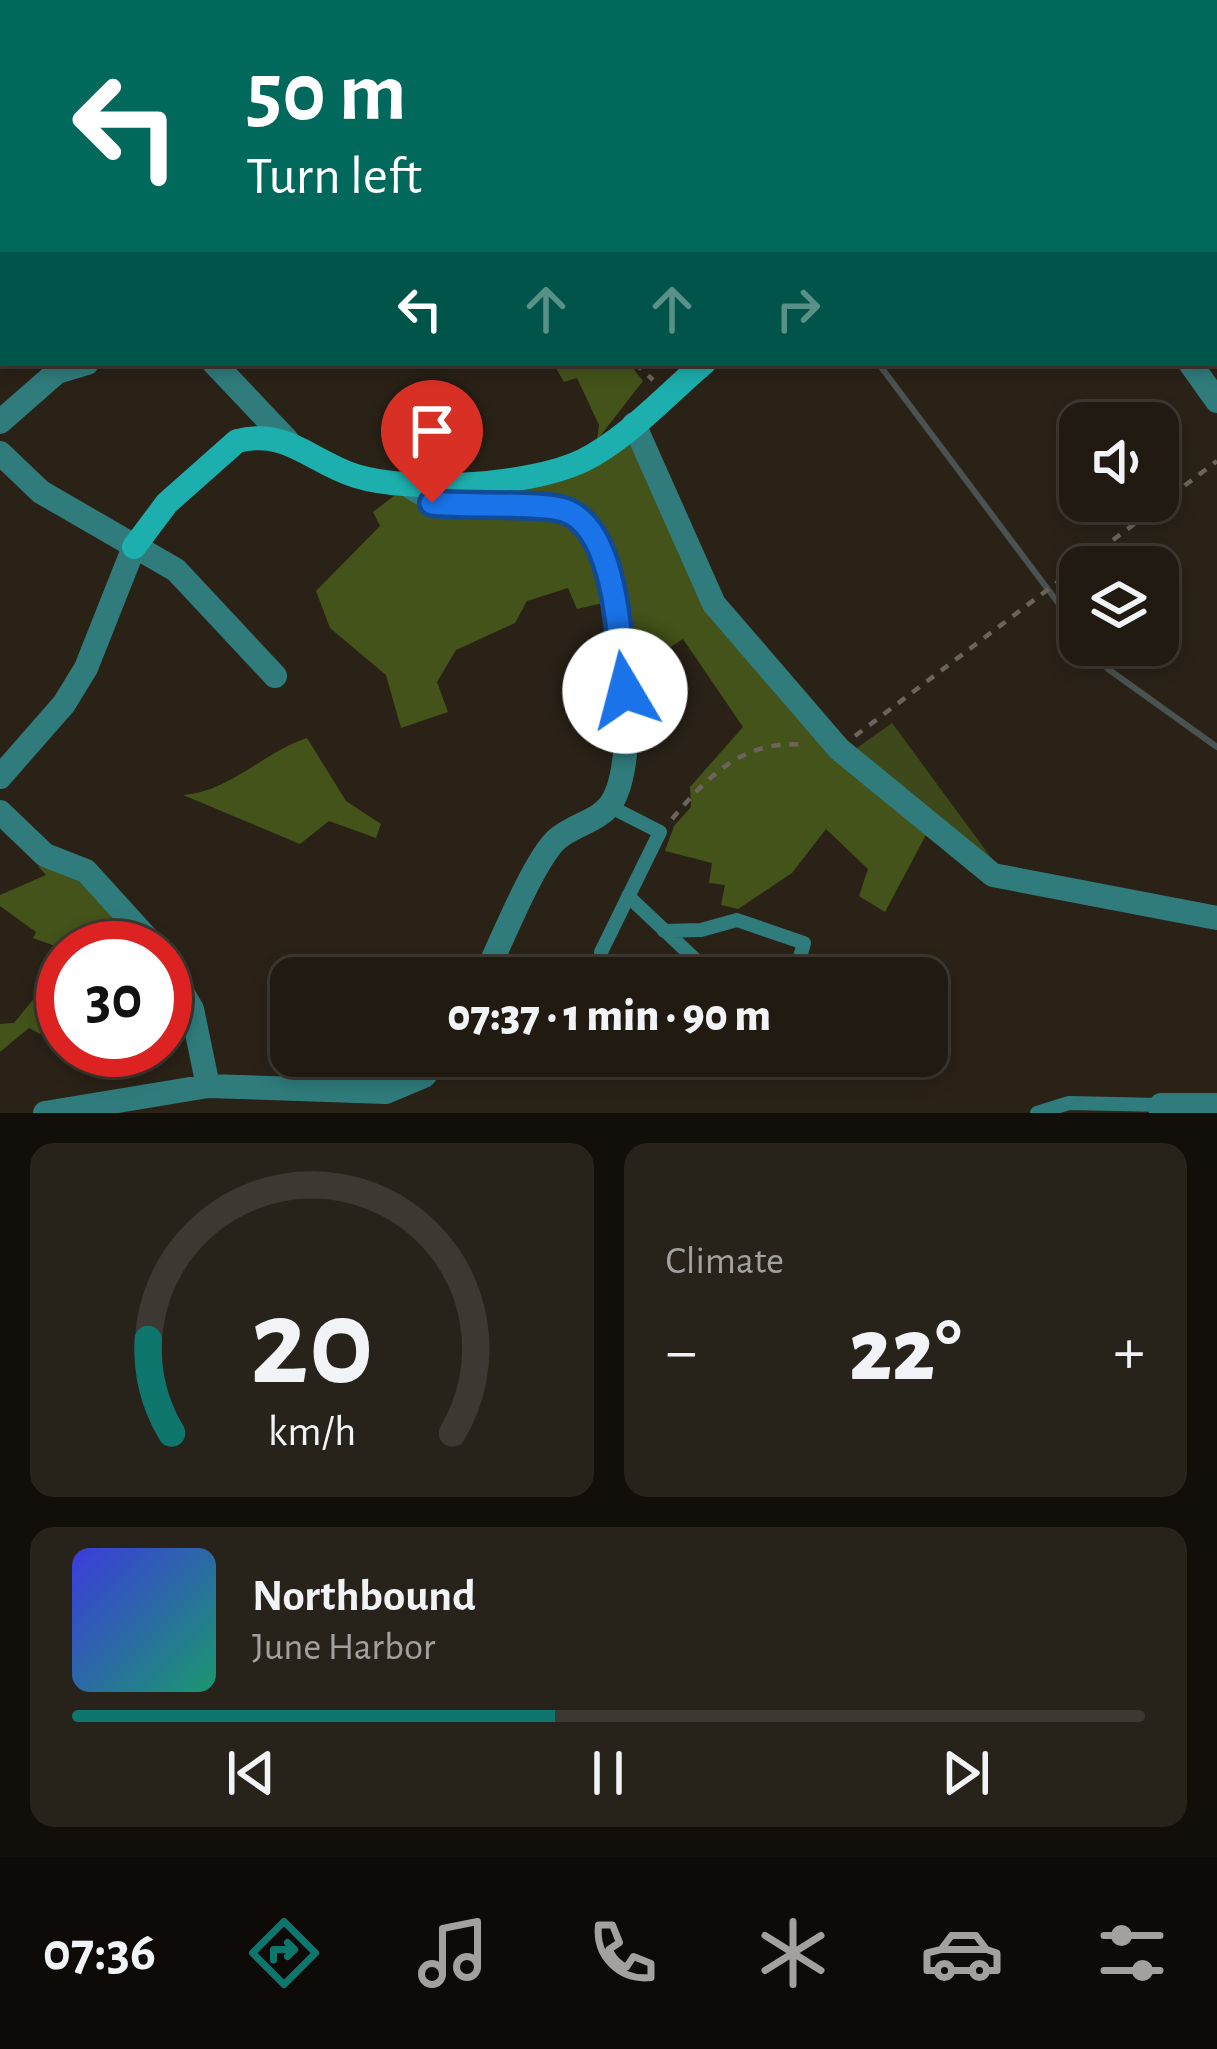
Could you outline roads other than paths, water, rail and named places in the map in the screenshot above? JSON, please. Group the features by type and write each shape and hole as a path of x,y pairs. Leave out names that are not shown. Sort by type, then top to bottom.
{"street":[{"path":"0,422 57,372 77,366"},
{"path":"217,366 286,440 351,474 408,485 554,471 586,459 701,366"},
{"path":"1192,366 1217,401"},
{"path":"634,424 714,604 839,749 993,875 1217,917"},
{"path":"0,777 64,704 86,668 134,547 167,502 223,448 250,437 286,440"},
{"path":"0,453 41,492 191,584 275,676"},
{"path":"408,485 432,503 566,510 591,532 607,562 625,691 621,781 609,806 553,843 495,957"},
{"path":"0,812 45,855 86,871 131,921"},
{"path":"192,1010 208,1086"},
{"path":"45,1113 109,1098 208,1086 386,1102 423,1077"},
{"path":"1161,1109 1217,1105"}],"lane":[{"path":"602,952 660,832 609,806"},
{"path":"628,896 693,957"},
{"path":"664,931 737,920 804,943 800,957"},
{"path":"1037,1113 1069,1103 1161,1109"}],"waterway":[{"path":"880,366 1059,604"},
{"path":"1106,666 1217,747"}]}
